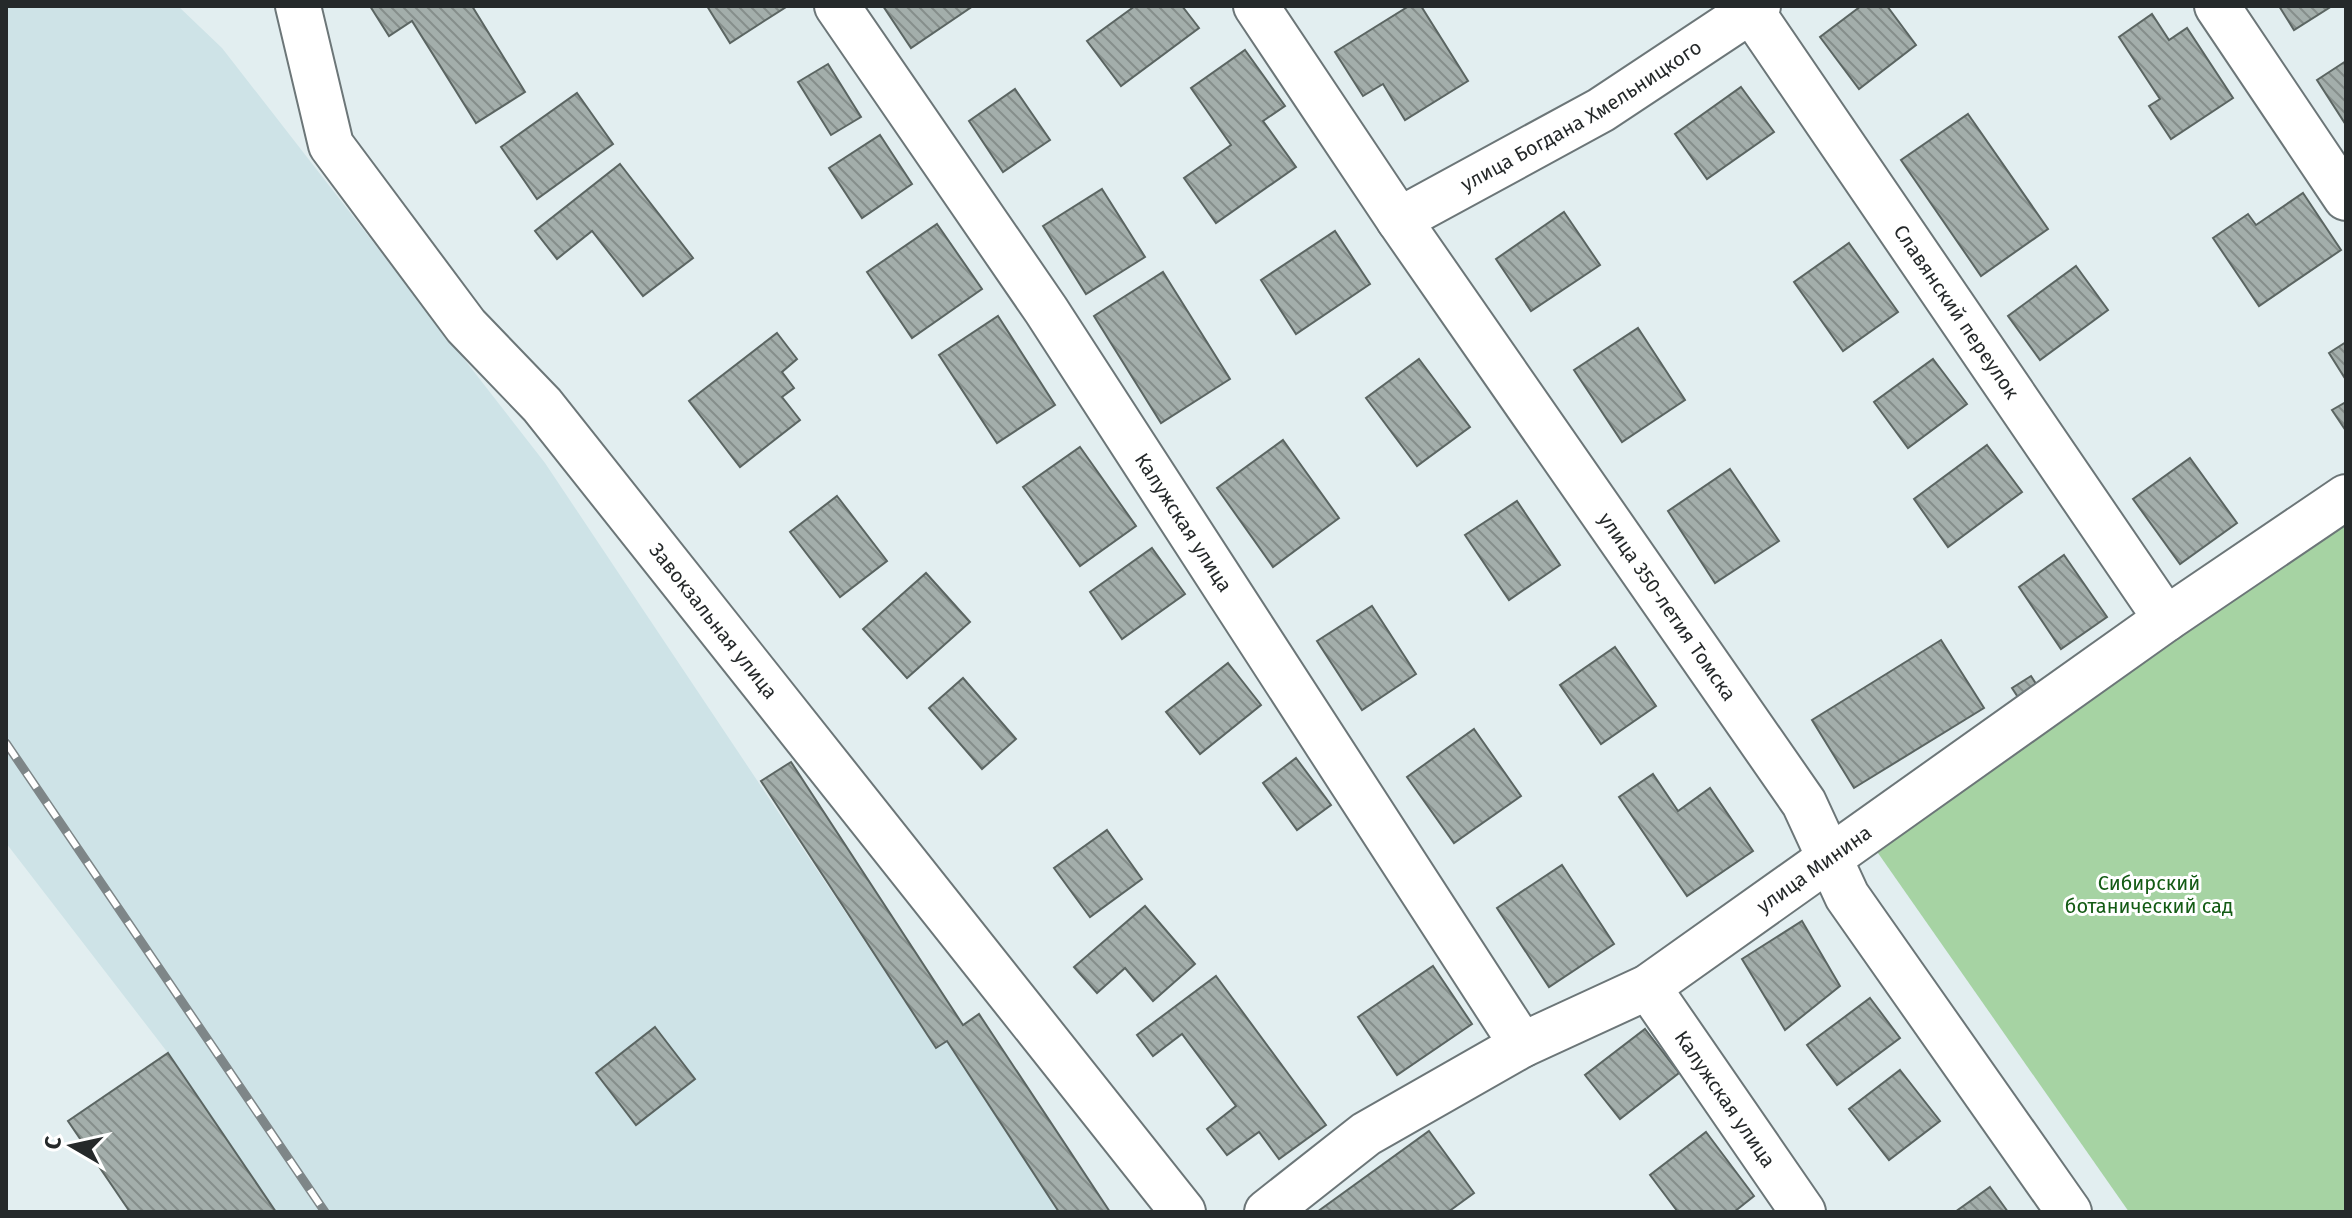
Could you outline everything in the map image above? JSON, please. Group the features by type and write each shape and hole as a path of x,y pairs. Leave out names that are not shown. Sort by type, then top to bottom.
{"street":[{"name":"Завокзальная улица","path":"298,6 331,145 466,326 542,405 1183,1212"},
{"name":"Калужская улица","path":"837,6 1046,310 1522,1045"},
{"name":"улица 350-летия Томска","path":"1256,6 1399,220 1804,803 1847,896 2069,1212"},
{"path":"2217,6 2346,198"},
{"name":"улица Богдана Хмельницкого","path":"1399,220 1601,110 1752,8"},
{"name":"Славянский переулок","path":"1752,8 2166,619"},
{"name":"улица Минина","path":"1267,1212 1366,1134 1522,1045 1648,987 2166,619 2346,497"},
{"name":"Калужская улица","path":"1648,987 1803,1212"}],"shaded area":[{"path":"6,6 178,6 222,48 545,463 936,1048 947,1041 1059,1212 130,1212 68,1121 168,1053 6,843"}],"green space":[{"name":"Сибирский ботанический сад","path":"2346,517 2346,1212 2129,1212 1871,843"}],"building":[{"path":"370,6 472,6 525,92 476,123 412,21 389,36"},
{"path":"707,6 785,6 786,7 730,43"},
{"path":"883,6 973,6 911,48"},
{"path":"1135,6 1182,6 1199,28 1121,86 1087,41"},
{"path":"1409,6 1421,6 1468,81 1405,120 1383,84 1363,96 1335,52"},
{"path":"1861,6 1887,6 1916,45 1859,89 1820,37"},
{"path":"2279,6 2332,6 2294,30"},
{"path":"2152,14 2169,40 2187,28 2233,98 2171,139 2149,106 2160,99 2119,37"},
{"path":"1245,50 1285,106 1263,121 1296,167 1216,223 1184,178 1231,145 1191,88"},
{"path":"2346,61 2346,125 2317,80"},
{"path":"828,64 861,117 831,135 798,82"},
{"path":"1741,87 1774,132 1707,179 1675,134"},
{"path":"1015,89 1050,140 1003,172 969,121"},
{"path":"577,93 613,144 537,199 501,147"},
{"path":"1968,114 2048,229 1981,276 1901,160"},
{"path":"880,135 912,184 862,218 829,168"},
{"path":"620,164 693,258 643,296 592,231 557,259 535,231"},
{"path":"1102,189 1145,257 1086,294 1043,226"},
{"path":"2303,193 2341,250 2259,306 2213,238 2248,214 2256,225"},
{"path":"1564,212 1600,265 1531,311 1496,259"},
{"path":"937,224 982,289 912,338 867,272"},
{"path":"1335,231 1370,284 1296,334 1261,280"},
{"path":"1849,243 1898,312 1843,351 1794,282"},
{"path":"2076,266 2108,310 2040,360 2008,316"},
{"path":"1163,272 1230,379 1161,423 1094,316"},
{"path":"998,316 1055,405 997,443 939,355"},
{"path":"1638,328 1685,400 1622,442 1574,370"},
{"path":"777,333 797,359 782,372 794,388 782,397 800,420 740,467 689,401"},
{"path":"2346,342 2346,380 2329,353"},
{"path":"1419,359 1470,427 1417,466 1366,398"},
{"path":"1933,359 1967,404 1908,448 1874,402"},
{"path":"2346,402 2346,431 2332,410"},
{"path":"1283,440 1339,518 1273,567 1217,488"},
{"path":"1987,445 2022,492 1948,547 1914,499"},
{"path":"1080,447 1136,526 1080,566 1023,487"},
{"path":"2190,458 2237,523 2180,564 2133,499"},
{"path":"1730,469 1779,541 1715,583 1668,511"},
{"path":"837,496 887,561 840,597 790,532"},
{"path":"1517,501 1560,565 1509,600 1465,535"},
{"path":"1152,548 1185,594 1122,639 1090,592"},
{"path":"2064,555 2107,617 2061,649 2019,587"},
{"path":"926,573 970,622 907,678 863,629"},
{"path":"1372,606 1416,674 1362,710 1317,641"},
{"path":"1941,640 1984,708 1854,788 1812,720"},
{"path":"1615,647 1656,706 1601,744 1560,685"},
{"path":"1228,663 1261,705 1200,754 1166,712"},
{"path":"2031,676 2042,693 2023,705 2012,688"},
{"path":"963,678 1016,739 982,769 929,708"},
{"path":"1474,729 1521,796 1454,843 1407,777"},
{"path":"1296,758 1331,805 1297,830 1263,783"},
{"path":"791,762 963,1025 979,1014 1110,1212 1059,1212 947,1041 936,1048 761,781"},
{"path":"1653,774 1678,811 1710,788 1753,851 1687,896 1619,797"},
{"path":"1107,830 1142,879 1090,917 1054,868"},
{"path":"1562,865 1614,944 1549,987 1497,908"},
{"path":"1145,906 1195,964 1153,1001 1125,968 1097,993 1074,967"},
{"path":"1802,921 1840,986 1785,1030 1742,959"},
{"path":"1433,966 1472,1024 1397,1075 1358,1017"},
{"path":"1216,976 1326,1125 1279,1159 1259,1132 1227,1155 1207,1129 1236,1106 1182,1034 1153,1056 1137,1035"},
{"path":"1870,998 1900,1038 1837,1085 1807,1045"},
{"path":"655,1027 695,1079 636,1125 596,1073"},
{"path":"1645,1029 1679,1073 1620,1119 1585,1075"},
{"path":"168,1053 276,1212 130,1212 68,1121"},
{"path":"1900,1070 1940,1121 1889,1160 1849,1109"},
{"path":"1429,1131 1474,1193 1448,1212 1317,1212"},
{"path":"1706,1132 1754,1196 1734,1212 1678,1212 1650,1175"},
{"path":"1990,1187 2008,1212 1955,1212"}],"railway":[{"path":"6,743 325,1212"}]}
